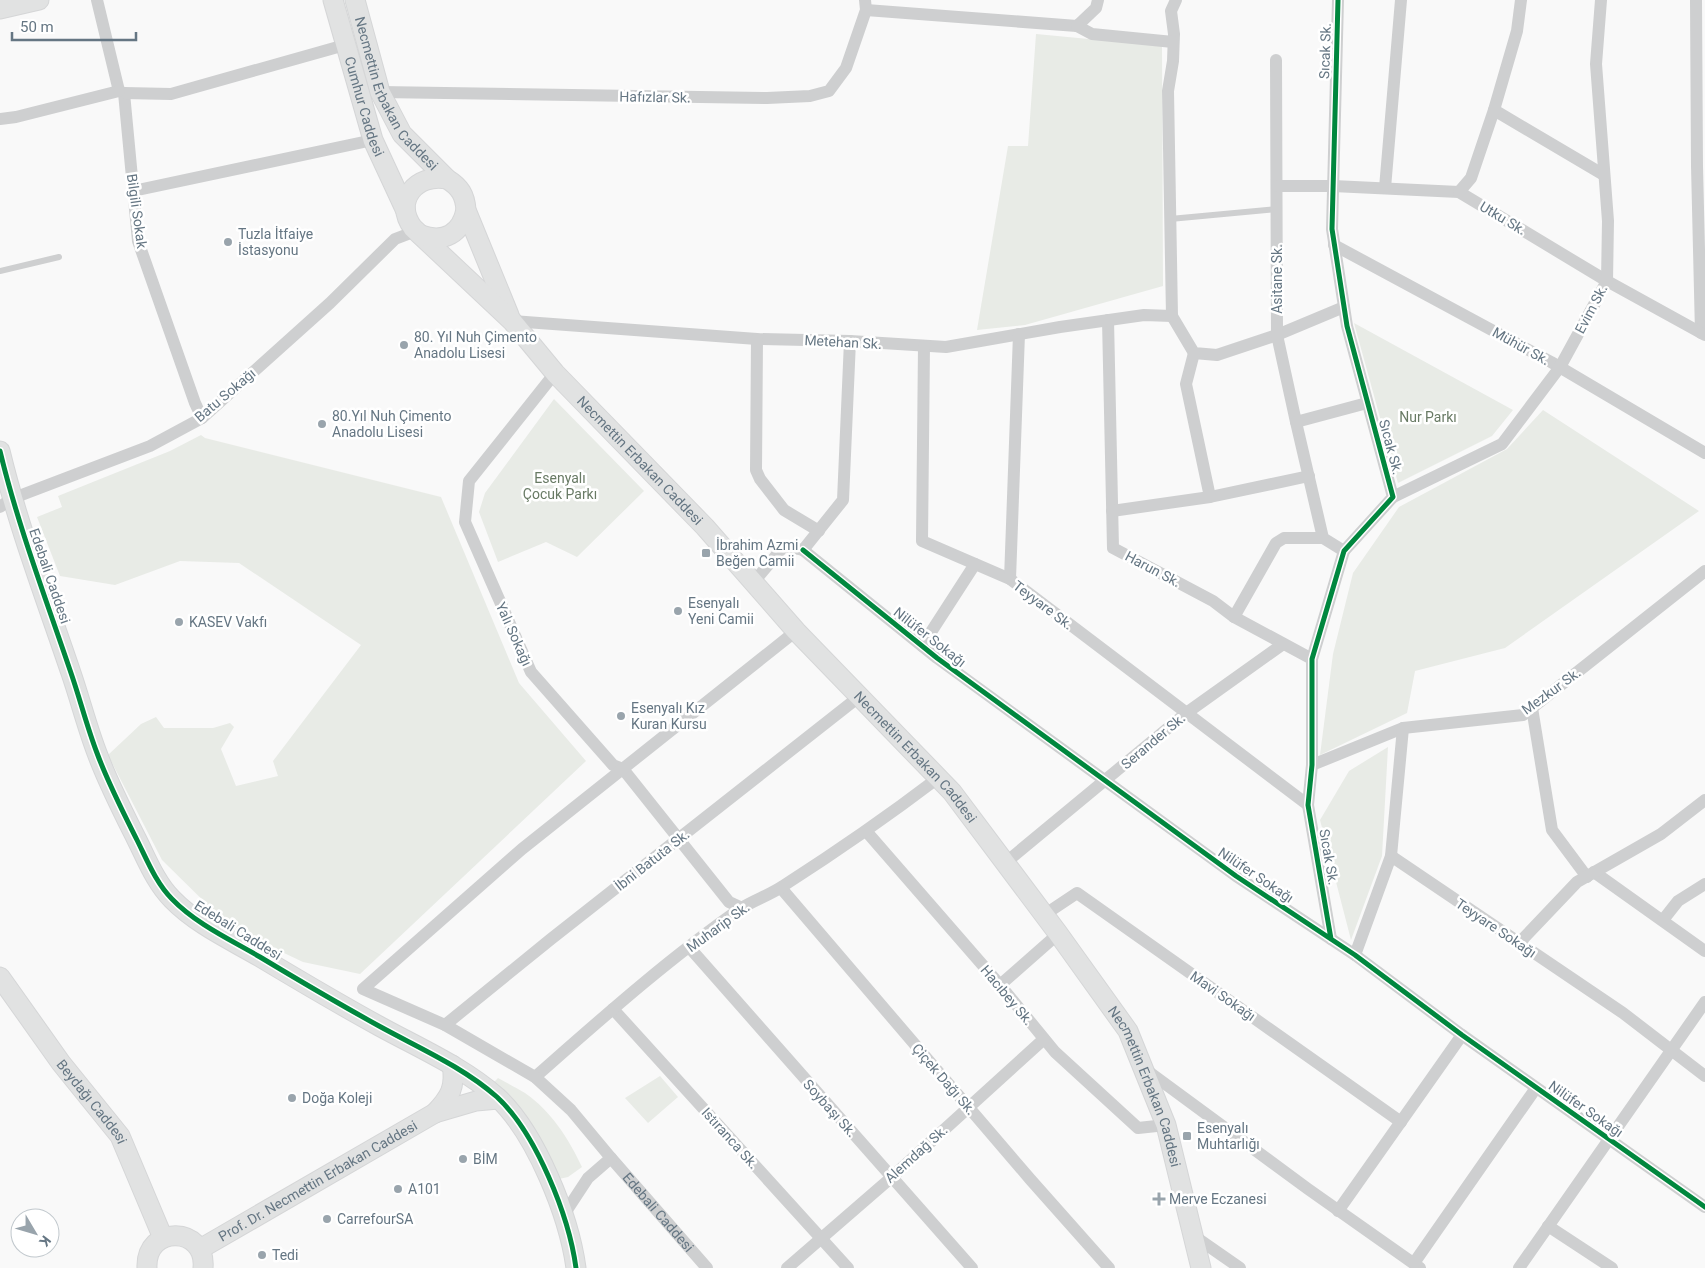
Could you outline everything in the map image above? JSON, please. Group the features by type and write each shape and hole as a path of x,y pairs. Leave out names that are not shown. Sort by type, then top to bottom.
{"main road":[{"path":"0,9 39,0"},
{"name":"Cumhur Caddesi","path":"333,0 373,140 412,223"},
{"name":"Necmettin Erbakan Caddesi","path":"355,0 380,92 402,134 447,179 462,191 466,200 466,210 512,321"},
{"name":"Necmettin Erbakan Caddesi","path":"447,179 428,179 418,183 412,190 407,199 412,223 512,321 555,373 705,527 796,631 952,792 1128,1031 1166,1125 1201,1268"},
{"path":"412,223 431,238 441,238 450,235 458,228 464,220 466,210"},
{"name":"Edebali Caddesi","path":"0,451 6,503 83,708 96,752 116,799 161,885 171,899 210,928 354,1012 452,1065 476,1080 498,1098 514,1116 533,1146 551,1182 563,1216 576,1265"},
{"name":"Beydağı Caddesi","path":"0,977 61,1063 120,1136 163,1238"},
{"path":"436,1113 450,1092 454,1079 452,1065"},
{"path":"436,1113 486,1098 498,1098"},
{"name":"Prof. Dr. Necmettin Erbakan Caddesi","path":"200,1249 436,1113"},
{"path":"147,1268 146,1260 149,1251 155,1243 163,1238 180,1236 194,1243 200,1249 203,1257 203,1268"}],"street":[{"name":"Bilgili Sokak","path":"97,0 121,92 138,241 202,418"},
{"path":"1077,26 1096,8 1098,0"},
{"path":"1176,0 1171,11 1174,34 1174,61 1168,91 1172,316 1194,353 1186,384 1210,497"},
{"name":"Sıcak Sk.","path":"1331,939 1308,805 1312,765 1312,659 1344,551 1393,497 1346,326 1332,229 1338,0"},
{"path":"1385,188 1401,0"},
{"path":"1460,192 1471,178 1494,110 1517,32 1521,0"},
{"name":"Evim Sk.","path":"1393,497 1502,444 1560,367 1607,281 1608,221 1596,64 1601,0"},
{"path":"1696,0 1697,166 1703,334"},
{"path":"866,5 1077,26 1092,34 1173,42"},
{"name":"Hafızlar Sk.","path":"380,92 767,98 810,96 829,91 846,68 866,5"},
{"path":"0,119 16,117 121,92 171,94 345,45"},
{"name":"Asitane Sk.","path":"1276,60 1277,335 1323,538"},
{"path":"1494,110 1604,175"},
{"path":"133,191 373,140"},
{"name":"Utku Sk.","path":"1276,186 1333,186 1460,192 1607,281 1703,334"},
{"name":"Batu Sokağı","path":"6,503 150,446 202,418 330,303 412,223"},
{"name":"Mühür Sk.","path":"1334,244 1560,367 1705,453"},
{"path":"1194,353 1218,355 1277,335 1344,308"},
{"name":"Metehan Sk.","path":"512,321 757,338 946,347 1144,315 1172,316"},
{"name":"Harun Sk.","path":"1108,320 1113,548 1213,601 1234,617 1312,659"},
{"path":"1010,579 1019,334"},
{"path":"757,338 756,470 760,479 784,510 819,531"},
{"path":"753,583 784,546 804,550 843,500 850,341"},
{"name":"Teyyare Sk.","path":"924,346 922,541 1010,579 1308,805"},
{"name":"Yalı Sokağı","path":"555,373 469,481 465,522 530,672 613,765 623,769 729,902 742,908"},
{"path":"1296,422 1367,403"},
{"path":"1112,511 1210,497 1309,476"},
{"path":"1234,617 1276,543 1284,538 1323,538 1344,551"},
{"name":"Nilüfer Sokağı","path":"804,550 922,646 1236,876 1355,955 1462,1036 1705,1206"},
{"path":"922,646 975,564"},
{"name":"Mezkur Sk.","path":"1312,765 1403,728 1523,715 1705,571"},
{"path":"623,769 796,631"},
{"name":"Serander Sk.","path":"1005,863 1186,714 1283,644"},
{"name":"İbni Batuta Sk.","path":"445,1025 860,696"},
{"path":"1532,708 1552,830 1590,874 1663,920 1705,951"},
{"path":"1355,955 1391,856 1403,728"},
{"name":"Edebali Caddesi","path":"623,769 522,849 364,989 445,1025 535,1077 571,1110 610,1158 707,1268"},
{"name":"Muharip Sk.","path":"535,1077 613,1009 689,947 742,908 781,888 866,831 938,778"},
{"path":"1519,943 1577,882 1660,834 1705,800"},
{"name":"Hacıbey Sk.","path":"866,831 1000,985 1055,1052 1138,1128 1166,1125"},
{"name":"Teyyare Sokağı","path":"1391,856 1623,1014 1705,1076"},
{"path":"1663,920 1678,901 1705,884"},
{"name":"Çiçek Dağı Sk.","path":"781,888 1030,1180 1109,1268"},
{"name":"Mavi Sokağı","path":"1044,915 1077,893 1401,1122"},
{"path":"1000,985 1058,934"},
{"name":"Soybaşı Sk.","path":"689,947 972,1268"},
{"path":"1519,1268 1705,1002"},
{"name":"Istıranca Sk.","path":"613,1009 848,1268"},
{"path":"1338,1211 1462,1036"},
{"name":"Alemdağ Sk.","path":"787,1268 892,1177 1044,1039"},
{"path":"1143,1068 1338,1211 1417,1266 1536,1088"},
{"path":"563,1216 588,1178 610,1158"},
{"path":"1548,1226 1612,1268"},
{"path":"1194,1236 1240,1268"}],"lane":[{"path":"1170,219 1277,209"},
{"path":"0,271 58,257"}],"green space":[{"path":"1036,34 1162,46 1163,286 1025,325 977,330 1008,146 1028,146"},
{"name":"Nur Parkı","path":"1354,323 1513,410 1492,436 1398,483"},
{"name":"Esenyalı Çocuk Parkı","path":"554,399 644,491 577,557 546,542 498,562 479,512 485,493"},
{"path":"1543,410 1699,511 1505,648 1415,671 1407,713 1320,755 1333,654 1353,573 1399,507 1507,449"},
{"path":"201,435 205,438 441,497 519,683 586,761 360,974 303,962 231,928 162,860 108,755 141,724 156,717 164,728 213,728 230,723 234,727 221,749 236,786 278,776 273,761 361,645 239,563 180,561 115,585 60,576 37,517 62,507 58,496 170,451"},
{"path":"1388,747 1382,856 1351,940 1320,820 1349,771"},
{"path":"660,1076 678,1097 648,1123 625,1098"},
{"path":"498,1078 525,1093 543,1108 565,1136 582,1167 568,1177 559,1179 493,1083"}],"cycle path":[{"path":"1331,939 1308,805 1312,765 1312,659 1344,551 1393,497 1347,326 1332,229 1338,0"},
{"path":"0,451 24,535 97,753 121,808 161,886 181,908 214,931 379,1026 440,1058 470,1076 497,1097 525,1132 548,1176 566,1224 576,1268"},
{"path":"803,550 937,658 1236,876 1355,955 1462,1035 1705,1207"}],"place":[{"name":"Tuzla İtfaiye İstasyonu","path":"228,242"},
{"name":"80. Yıl Nuh Çimento Anadolu Lisesi","path":"404,345"},
{"name":"80.Yıl Nuh Çimento Anadolu Lisesi","path":"322,424"},
{"name":"İbrahim Azmi Beğen Camii","path":"706,553"},
{"name":"Esenyalı Yeni Camii","path":"678,611"},
{"name":"KASEV Vakfı","path":"179,622"},
{"name":"Esenyalı Kız Kuran Kursu","path":"621,716"},
{"name":"Doğa Koleji","path":"292,1098"},
{"name":"Esenyalı Muhtarlığı","path":"1187,1136"},
{"name":"BİM","path":"463,1159"},
{"name":"A101","path":"398,1189"},
{"name":"Merve Eczanesi","path":"1159,1199"},
{"name":"CarrefourSA","path":"327,1219"},
{"name":"Tedi","path":"262,1255"}]}
